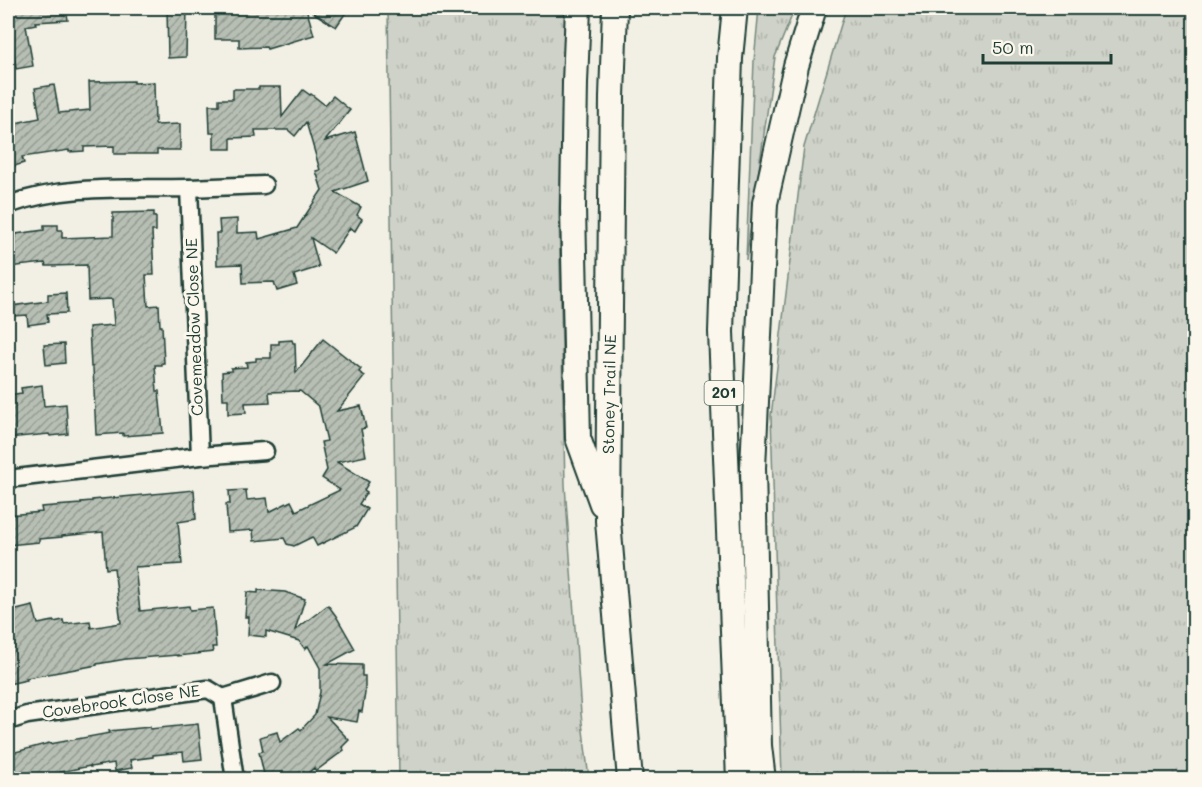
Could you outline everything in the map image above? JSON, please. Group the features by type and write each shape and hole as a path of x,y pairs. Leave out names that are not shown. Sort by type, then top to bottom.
{"highway":[{"path":"578,8 573,208 578,438 608,521"},
{"name":"Stoney Trail NE","path":"615,8 608,521 630,780"},
{"name":"201","path":"735,8 730,58 722,332 739,780"},
{"path":"763,780 759,746 753,468 765,202 796,66 814,8"}],"street":[{"path":"8,206 24,199 78,189 264,185"},
{"name":"Covemeadow Close NE","path":"189,188 200,456"},
{"path":"8,480 200,456 265,451"},
{"path":"223,698 272,683"},
{"name":"Covebrook Close NE","path":"8,721 27,715 208,689 223,698 235,780"}],"green space":[{"path":"388,8 565,8 559,214 565,485 581,714 589,779 399,779"},
{"path":"759,8 795,8 775,57 746,260 754,61"},
{"path":"846,8 1194,8 1194,779 782,779 771,416 804,147"}],"building":[{"path":"8,8 66,8 68,20 35,22 36,24 26,26 33,66 16,69"},
{"path":"167,8 187,8 186,57 168,58"},
{"path":"215,8 306,8 314,35 267,49 266,47 239,48 239,39 215,39"},
{"path":"306,8 349,8 336,27"},
{"path":"134,81 134,83 154,82 155,124 180,124 180,150 157,150 157,154 114,154 114,146 84,147 84,151 69,152 69,150 22,157 24,163 8,168 8,127 40,118 35,88 54,85 59,113 90,110 89,82"},
{"path":"259,87 281,87 282,117 303,90 325,105 333,96 350,110 325,141 355,132 368,181 335,192 361,207 357,215 362,219 355,231 350,228 333,253 311,238 319,267 294,275 297,285 277,291 274,282 243,283 242,264 217,265 216,233 220,233 219,220 237,219 237,233 258,232 259,239 297,228 322,190 316,171 320,170 306,122 295,136 288,130 255,130 256,137 231,138 231,149 214,149 214,133 210,133 209,105 219,105 219,99 233,99 233,89 259,89"},
{"path":"154,212 156,231 152,231 154,275 146,275 148,306 159,305 160,326 162,326 164,363 155,365 163,433 123,436 123,433 96,435 89,327 114,325 112,299 88,300 87,265 46,266 45,263 8,267 8,240 16,238 16,234 44,230 44,225 58,225 58,230 62,230 62,238 113,236 113,213"},
{"path":"66,293 67,313 47,314 48,322 28,325 27,315 12,316 11,306 48,301 48,294"},
{"path":"323,339 361,369 359,372 365,376 337,411 361,406 366,428 361,429 366,456 337,462 369,482 364,490 367,492 359,504 367,509 356,527 317,546 312,537 294,546 287,544 284,538 254,541 253,530 228,532 226,504 230,504 229,491 246,490 247,500 267,498 269,512 291,501 296,511 340,490 322,478 327,470 321,442 327,441 319,407 300,391 269,392 270,402 245,403 246,413 228,414 228,399 223,399 222,372 231,371 231,368 247,367 246,362 256,361 256,358 271,358 271,344 292,340 295,343 296,373"},
{"path":"64,344 65,363 46,365 44,345"},
{"path":"42,385 44,406 66,404 68,434 8,438 8,395 22,393 21,388"},
{"path":"194,490 196,519 178,522 182,564 135,567 140,611 189,606 190,610 213,608 216,647 212,647 213,652 126,659 26,678 27,680 8,684 8,612 33,606 38,624 63,620 64,624 90,621 91,628 121,623 114,568 106,569 103,532 8,545 8,515 42,512 41,507 81,504 81,502 92,500"},
{"path":"258,590 285,592 305,599 295,630 328,605 355,649 327,664 362,665 362,676 365,676 362,712 359,711 357,722 327,717 349,740 342,747 344,750 316,771 314,768 306,775 304,772 277,779 276,776 265,779 259,752 263,751 260,737 277,732 280,742 299,728 301,730 315,715 320,692 320,668 308,646 305,649 299,641 266,631 266,637 248,635 249,617 245,617 247,592 258,593"},
{"path":"198,724 202,759 184,761 183,752 153,755 153,757 130,760 132,768 115,771 114,763 60,772 62,780 8,780 8,754 49,743 110,733 109,731"}]}
